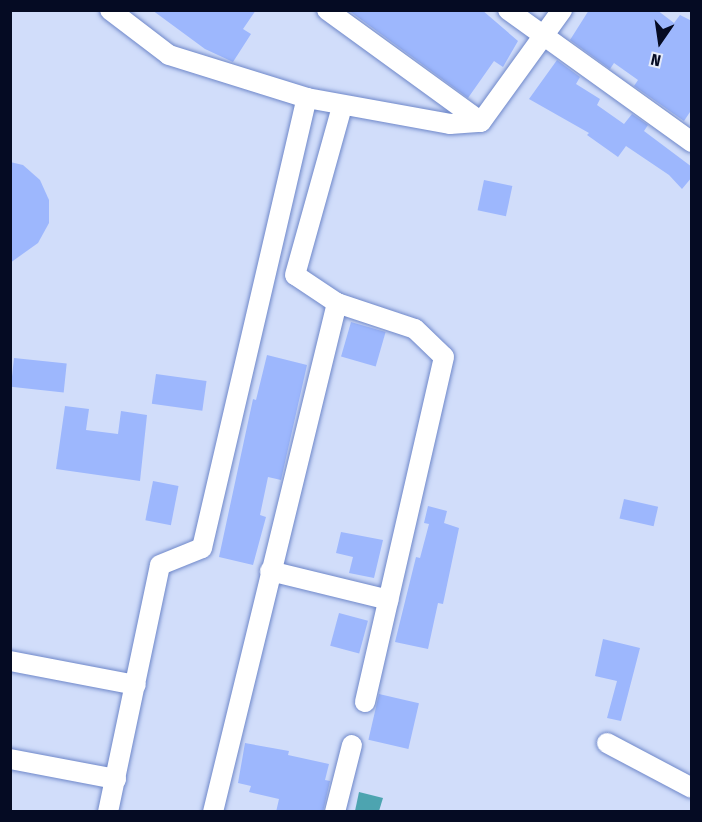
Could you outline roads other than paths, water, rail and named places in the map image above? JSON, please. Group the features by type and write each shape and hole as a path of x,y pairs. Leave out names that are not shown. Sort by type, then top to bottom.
{"street":[{"path":"110,10 169,55 307,98 342,107 450,124 481,122"},
{"path":"327,10 481,122"},
{"path":"508,10 692,142"},
{"path":"481,122 562,10"},
{"path":"108,812 160,566 202,548 307,98"},
{"path":"342,107 295,275 337,303 416,329 444,357 365,702"},
{"path":"213,812 337,303"},
{"path":"270,571 389,600"},
{"path":"10,661 135,686"},
{"path":"607,743 692,788"},
{"path":"335,812 352,745"},
{"path":"10,759 116,779"}]}
